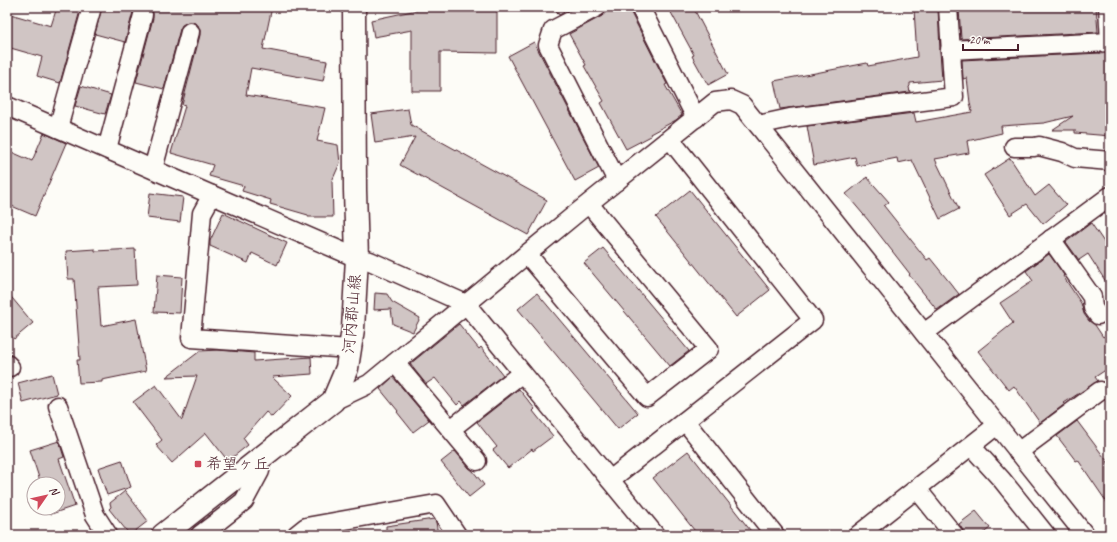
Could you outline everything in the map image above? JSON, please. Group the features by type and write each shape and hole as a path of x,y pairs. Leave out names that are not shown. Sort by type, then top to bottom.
{"main road":[{"name":"河内郡山線","path":"163,535 333,401 347,368 353,329 357,258 354,7"}],"street":[{"path":"58,128 92,7"},
{"path":"597,7 553,30 548,45 617,181"},
{"path":"640,7 696,118"},
{"path":"758,125 790,118 954,97 948,7"},
{"path":"950,50 1110,42 1108,7"},
{"path":"107,149 143,15"},
{"path":"153,169 190,32"},
{"path":"333,401 369,384 527,254 716,102 731,100 742,105 1085,535"},
{"path":"7,106 357,258 370,261 466,304 655,535"},
{"path":"610,480 813,320 670,139"},
{"path":"1014,147 1039,146 1062,152 1074,158 1110,161"},
{"path":"212,195 202,213 191,338 350,349"},
{"path":"924,333 1110,196"},
{"path":"527,254 647,397 709,349 589,204"},
{"path":"1052,239 1092,297 1093,308 1098,316"},
{"path":"395,363 477,461"},
{"path":"451,430 522,373"},
{"path":"1018,452 1100,391"},
{"path":"58,406 95,515 108,535"},
{"path":"685,421 775,535"},
{"path":"858,535 997,425"},
{"path":"971,446 1002,480 1046,535"},
{"path":"200,535 244,501 260,470 258,460"},
{"path":"917,489 954,535"},
{"path":"296,535 306,527 436,504 457,535"}],"building":[{"path":"57,7 81,7 60,83 37,76 42,57 7,47 7,13 51,26"},
{"path":"102,7 136,7 133,12 125,42 95,34"},
{"path":"150,7 272,7 263,49 327,61 323,81 251,68 246,95 325,108 317,141 338,145 340,163 332,181 333,217 308,217 308,215 270,204 271,200 242,191 244,186 209,176 213,165 171,153 185,106 182,105 200,30 198,25 193,22 188,22 182,25 164,89 136,82 153,18 153,12"},
{"path":"417,7 497,7 497,53 440,52 440,91 412,91 412,30 374,37 371,20 417,10"},
{"path":"554,7 574,7 559,15"},
{"path":"607,7 628,7 667,84 665,85 682,115 676,120 650,134 651,136 626,149 601,103 604,101 584,66 586,65 569,34 602,16 606,12"},
{"path":"668,7 693,7 728,74 708,85 692,56 694,55"},
{"path":"938,7 942,80 910,83 910,92 780,109 774,81 867,63 868,66 917,57 914,9"},
{"path":"980,7 1096,7 1098,32 961,39 959,9"},
{"path":"534,42 599,168 575,181 508,56"},
{"path":"1108,53 1110,82 1110,136 1075,133 1075,130 1052,130 1073,116 1044,123 1001,126 1002,133 967,141 969,153 935,159 959,209 940,219 912,160 898,163 897,158 857,166 855,157 814,165 807,126 914,113 916,122 972,112 967,78 963,79 962,60"},
{"path":"81,86 111,95 105,114 75,106"},
{"path":"408,109 411,125 547,200 528,235 400,165 415,137 375,143 371,114"},
{"path":"44,133 66,143 35,216 7,204 7,150 32,161"},
{"path":"1010,158 1035,196 1049,185 1066,205 1043,224 1027,204 1010,215 984,175"},
{"path":"867,177 889,202 884,206 927,260 930,258 959,294 937,310 868,220 846,194"},
{"path":"690,190 770,290 736,317 656,217"},
{"path":"150,193 183,197 180,222 147,218"},
{"path":"223,213 287,243 277,265 252,253 248,263 210,246 210,241"},
{"path":"1091,223 1110,251 1110,288 1088,254 1079,260 1066,242"},
{"path":"603,248 689,351 670,366 584,263"},
{"path":"95,249 95,251 135,249 137,285 98,287 101,326 136,319 146,371 102,380 102,382 79,383 77,360 80,360 74,279 68,279 66,251"},
{"path":"1049,254 1081,303 1084,314 1089,321 1095,325 1103,337 1110,332 1110,367 1095,377 1098,381 1064,403 1065,404 1040,423 1014,386 1009,390 978,351 1013,323 1000,303 1033,281 1026,271"},
{"path":"157,275 182,277 180,313 154,312"},
{"path":"7,292 33,323 14,339 7,331"},
{"path":"375,293 387,294 392,302 420,318 413,332 393,324 391,309 374,310"},
{"path":"537,293 638,413 618,429 518,309"},
{"path":"459,324 479,349 481,347 503,375 464,405 461,401 457,405 435,378 426,384 410,364"},
{"path":"218,350 254,353 254,361 311,357 312,374 272,377 292,396 272,417 266,412 243,438 248,445 228,461 206,433 172,463 156,445 162,440 133,402 156,385 182,420 197,376 166,377 200,351"},
{"path":"52,374 57,394 23,403 18,383"},
{"path":"393,377 429,420 413,432 380,389"},
{"path":"519,389 535,409 533,411 553,436 533,451 532,449 508,468 493,450 497,447 477,422"},
{"path":"1077,421 1110,465 1110,507 1078,460 1076,461 1057,436"},
{"path":"59,441 64,457 59,459 65,476 38,476 30,450"},
{"path":"455,451 484,485 469,497 441,462"},
{"path":"688,451 754,535 698,535 653,478"},
{"path":"122,460 131,487 107,495 98,468"},
{"path":"66,480 75,506 66,509"},
{"path":"125,491 148,521 130,535 109,509 111,507 110,503"},
{"path":"976,511 990,528 981,535 964,535 959,524"},
{"path":"434,519 436,522 438,535 386,535 386,526"}],"place":[{"name":"希望ヶ丘","path":"198,464"}]}
